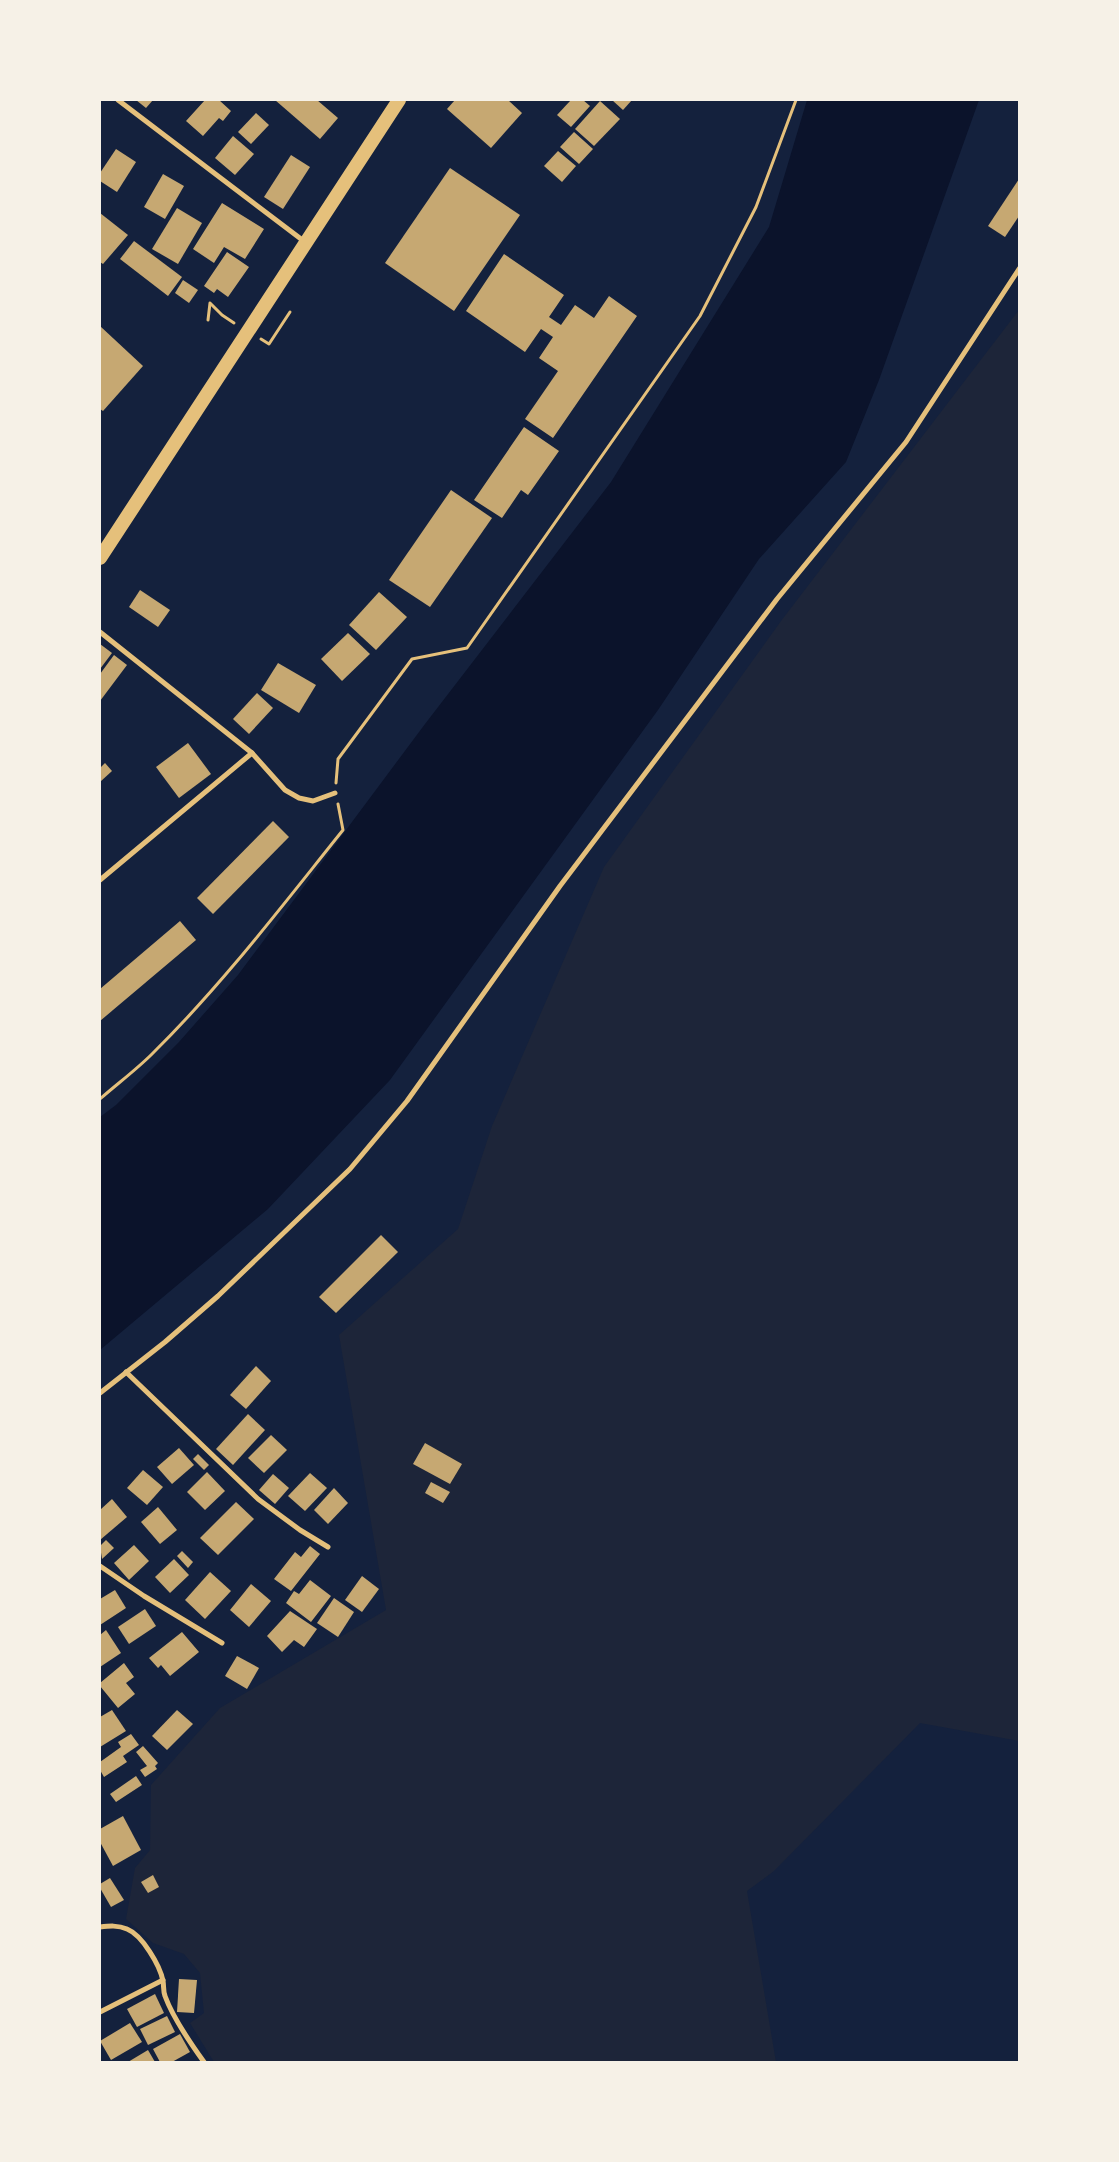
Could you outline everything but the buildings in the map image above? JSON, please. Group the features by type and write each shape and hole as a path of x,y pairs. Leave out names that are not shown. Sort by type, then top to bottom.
{"highway":[{"path":"100,558 399,100"}],"street":[{"path":"118,100 306,242"},
{"path":"100,1393 218,1296 350,1169 407,1101 560,886 765,614 906,442 1019,270"},
{"path":"100,632 252,753 285,790 299,798 313,801 335,792"},
{"path":"100,880 252,753"},
{"path":"126,1372 258,1499 300,1530 328,1547"},
{"path":"100,1566 144,1596 222,1643"},
{"path":"100,1927 117,1926 128,1929 136,1936 154,1960 163,1980 164,1995 180,2025 204,2062"},
{"path":"100,2012 163,1980"}],"path":[{"path":"100,1099 152,1054 216,985 342,830 335,792 338,759 412,659 467,648 700,316 756,206 796,100"},
{"path":"208,320 210,303 222,315"},
{"path":"269,344 290,312"}],"shaded area":[{"path":"807,100 979,100 879,380 846,462 759,559 658,710 390,1080 268,1209 100,1350 100,1117 116,1105 179,1042 238,975 425,724 611,482 769,227"},
{"path":"1019,310 1019,1741 920,1723 774,1871 747,1891 776,2062 214,2062 190,2023 204,2013 200,1973 184,1954 153,1943 126,1919 135,1868 150,1850 151,1785 220,1708 386,1610 339,1335 458,1229 492,1126 604,867 781,621"}]}
